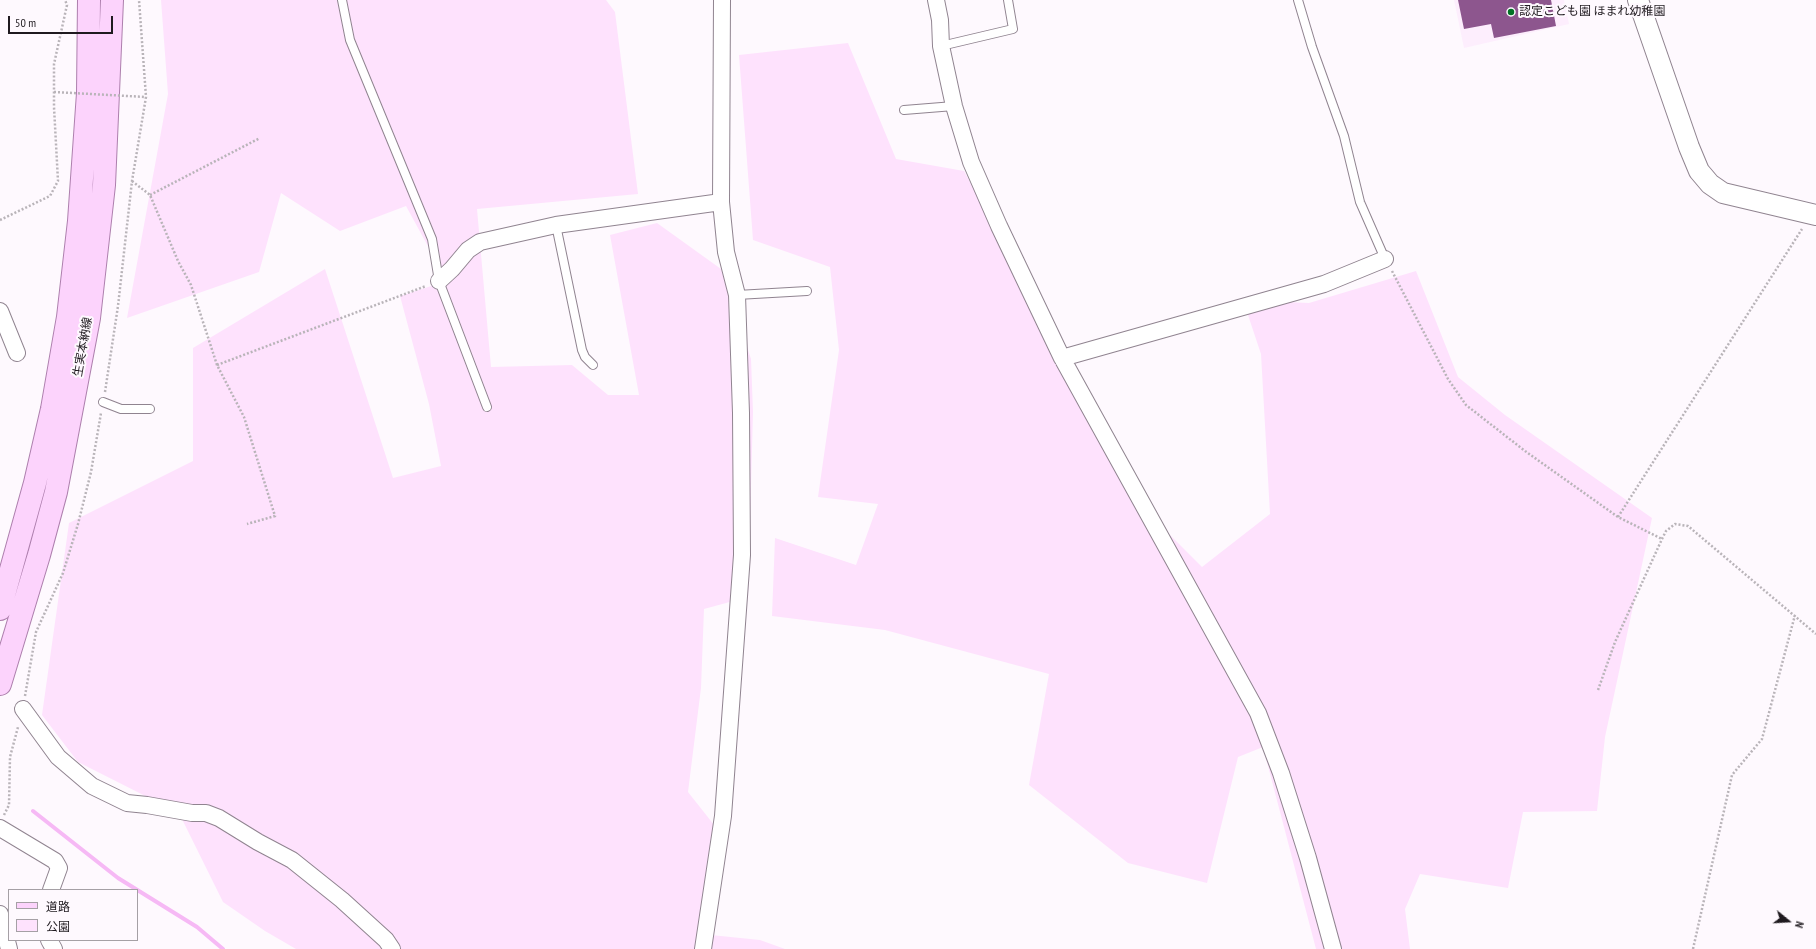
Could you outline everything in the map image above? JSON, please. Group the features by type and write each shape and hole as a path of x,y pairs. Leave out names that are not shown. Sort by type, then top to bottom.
{"main road":[{"name":"生実本納線","path":"0,609 35,483 52,409 68,317 79,221 88,93 89,0"},
{"name":"生実本納線","path":"0,684 39,555 56,492 89,318 104,185 112,0"}],"street":[{"path":"703,949 723,816 742,555 741,413 737,295 726,252 721,202 722,0"},
{"path":"936,0 940,20 941,46 954,106 971,162 999,226 1062,358 1258,713 1283,780 1333,949"},
{"path":"1638,0 1689,147 1699,171 1710,184 1723,193 1814,214"},
{"path":"439,281 452,269 468,250 480,242 556,225 721,202"},
{"path":"1062,358 1324,284 1385,259"},
{"path":"0,311 17,353"},
{"path":"23,709 58,757 92,786 127,803 192,813 206,813 219,818 258,842 292,860 342,900 386,940 392,949"},
{"path":"0,828 54,861 59,868 50,889"},
{"path":"0,914 9,949"}],"lane":[{"path":"342,0 350,40 432,239 439,281 487,407"},
{"path":"941,46 1013,29 1008,0"},
{"path":"1298,0 1312,47 1344,136 1360,202 1385,259"},
{"path":"904,110 954,106"},
{"path":"556,225 582,350 584,357 593,365"},
{"path":"737,295 807,291"},
{"path":"103,402 121,409 150,408"}],"path":[{"path":"0,220 50,196 58,181 54,64 67,5 65,0"},
{"path":"54,92 146,97"},
{"path":"150,195 260,138"},
{"path":"132,181 150,195 178,261 191,285 217,365 244,417 275,516 247,524"},
{"path":"1618,517 1814,214"},
{"path":"1385,259 1448,379 1466,405 1525,451 1618,517 1662,540"},
{"path":"217,365 439,281"},
{"path":"1598,690 1615,642 1666,531 1675,524 1688,526 1796,615 1816,634"},
{"path":"1693,949 1732,775 1762,739 1796,615"}],"shaded area":[{"name":"認定こども園 ほまれ幼稚園","path":"1454,0 1564,0 1569,24 1464,48"}],"green space":[{"path":"161,0 606,0 615,12 638,194 477,209 491,367 572,365 608,395 639,395 610,235 657,223 721,269 751,359 753,412 748,597 704,609 701,688 688,792 726,840 701,934 760,940 785,949 296,949 265,931 223,902 179,813 78,762 42,715 69,523 193,461 193,348 325,269 393,478 441,466 429,404 400,296 447,281 406,206 340,231 281,193 259,272 127,318 168,94"},
{"path":"848,43 896,159 964,171 1044,317 1129,494 1202,567 1270,514 1261,354 1243,300 1309,303 1416,271 1458,377 1505,415 1652,518 1605,737 1597,811 1523,812 1508,888 1420,874 1405,909 1410,949 1316,949 1263,747 1238,757 1207,883 1128,863 1029,785 1049,674 885,630 772,616 775,538 856,565 878,504 818,497 839,350 830,267 753,240 739,55"}],"building":[{"name":"認定こども園 ほまれ幼稚園","path":"1458,0 1551,0 1556,26 1494,38 1491,24 1464,29"}],"waterway":[{"path":"33,811 118,878 136,889"},
{"path":"138,890 197,927 223,949"}],"place":[{"name":"認定こども園 ほまれ幼稚園","path":"1511,12"}]}
